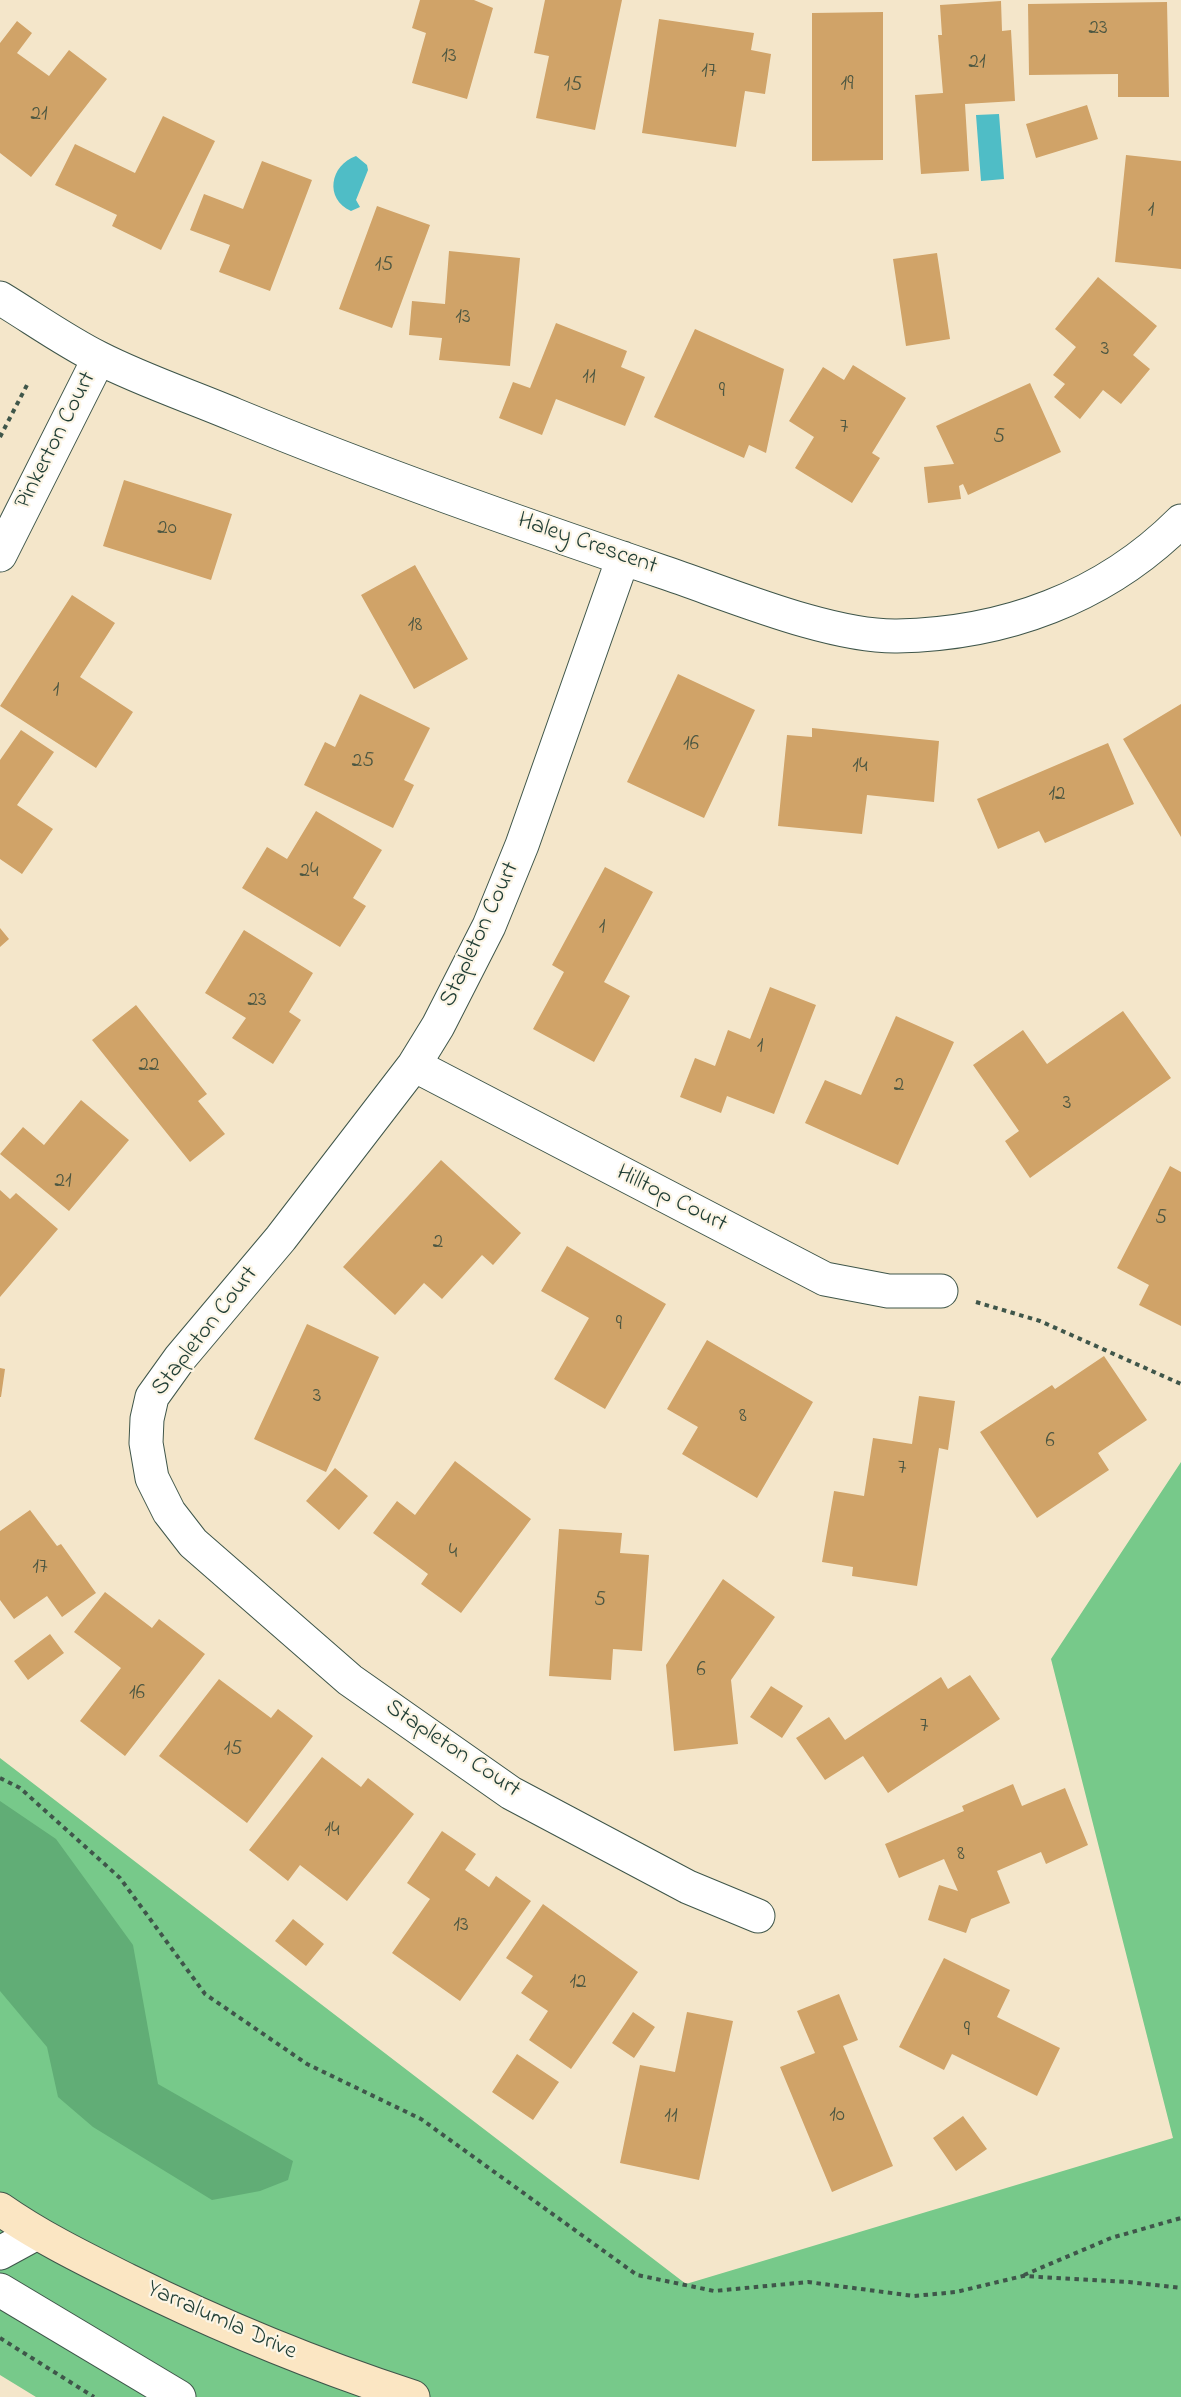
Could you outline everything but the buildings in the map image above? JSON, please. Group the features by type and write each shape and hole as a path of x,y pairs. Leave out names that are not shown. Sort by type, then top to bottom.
{"main road":[{"name":"Yarralumla Drive","path":"0,2209 35,2234 197,2315 345,2375 413,2397"}],"street":[{"name":"Haley Crescent","path":"0,298 99,358 362,467 623,558 837,628 894,636 955,632 1018,618 1077,597 1136,561 1181,521"},
{"name":"Pinkerton Court","path":"0,555 99,358"},
{"name":"Stapleton Court","path":"623,558 522,845 493,916 438,1026 414,1065 281,1238 180,1358 152,1396 147,1419 146,1443 152,1478 169,1512 193,1543 350,1680 511,1793 688,1887 758,1916"},
{"name":"Hilltop Court","path":"414,1065 825,1279 888,1291 941,1291"},
{"path":"0,2253 35,2234"},
{"path":"0,2290 179,2397"}],"path":[{"path":"0,437 28,383"},
{"path":"941,1291 1040,1321 1181,1384"},
{"path":"0,1778 20,1788 120,1878 205,1994 307,2064 421,2119 637,2275 714,2291 808,2282 914,2296 956,2292 1023,2276 1111,2238 1181,2218"},
{"path":"1023,2276 1129,2282 1181,2288"},
{"path":"0,2338 94,2397"}],"green space":[{"path":"1181,1462 1181,2397 36,2397 0,2375 0,1758 686,2284 1173,2138 1051,1659"},
{"path":"0,1801 56,1839 133,1945 158,2084 293,2161 288,2180 260,2191 212,2200 93,2127 58,2097 47,2047 0,1991"}],"water":[{"path":"999,114 1004,179 981,181 976,115"},
{"path":"356,156 367,165 368,170 356,200 360,207 351,211 342,206 337,199 334,182 340,167 347,160"}]}
